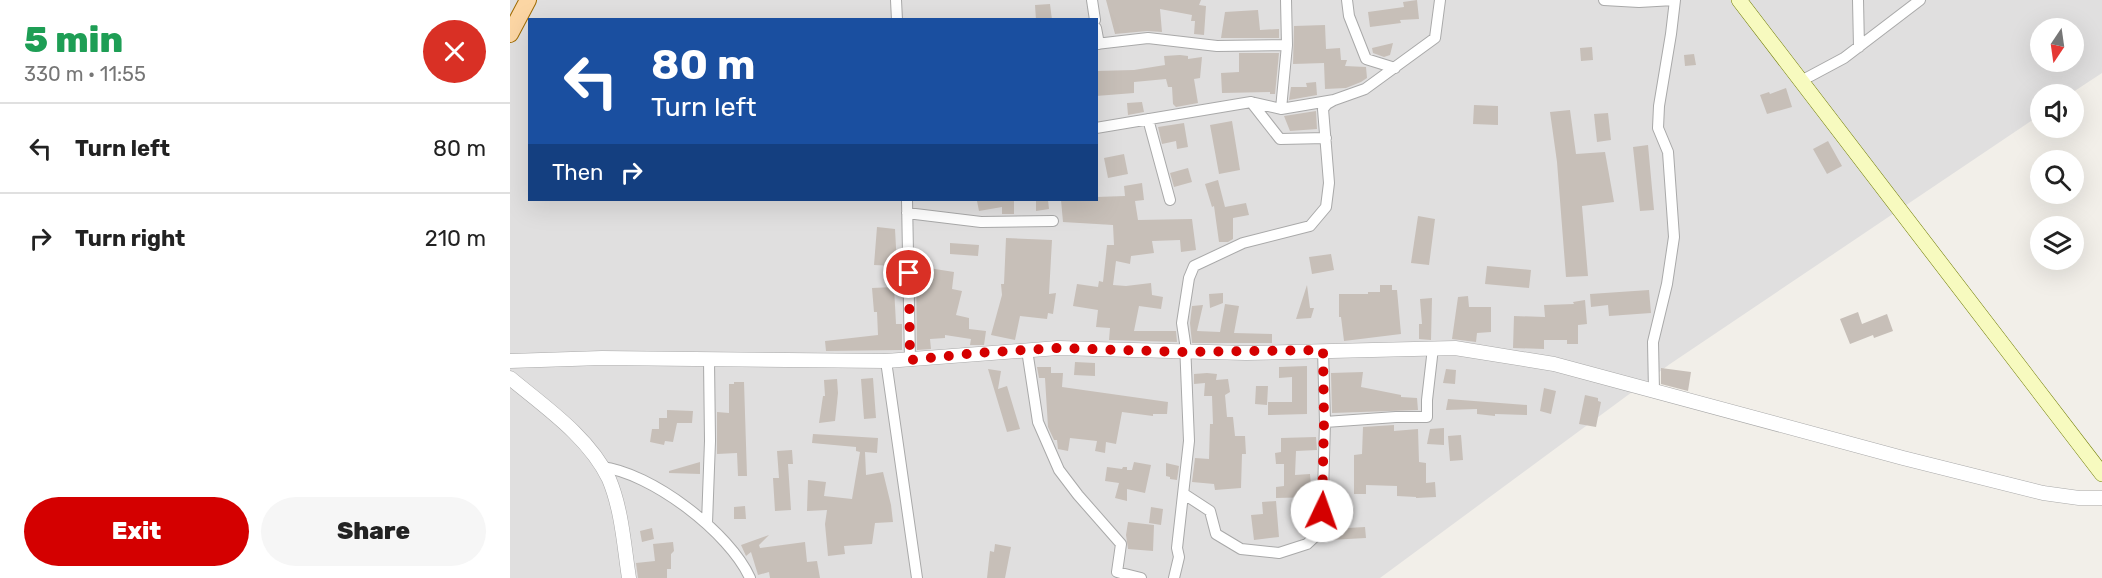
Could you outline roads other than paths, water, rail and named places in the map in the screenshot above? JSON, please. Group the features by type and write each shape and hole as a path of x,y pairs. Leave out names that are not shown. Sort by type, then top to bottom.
{"main road":[{"path":"510,34 528,0"},
{"path":"1739,0 2102,474"}],"street":[{"path":"896,0 897,18"},
{"path":"1092,0 1095,18"},
{"path":"1281,109 1287,45 1286,0"},
{"path":"1347,0 1349,16 1366,59 1395,68"},
{"path":"1604,0 1639,2 1675,0 1659,106 1658,128 1668,152 1674,237 1667,285 1653,342 1654,391"},
{"path":"1858,0 1859,46"},
{"path":"1801,81 1844,58 1920,0"},
{"path":"1098,128 1251,102 1281,109 1334,100 1365,89 1435,38 1442,2"},
{"path":"1098,44 1148,38 1217,46 1287,45"},
{"path":"1174,578 1179,557 1177,548 1189,441 1185,343 1182,323 1189,278 1194,266 1243,243 1310,226 1326,207 1329,183 1323,109 1334,100"},
{"path":"1251,102 1280,139 1326,138"},
{"path":"1148,119 1170,200"},
{"path":"907,201 910,360"},
{"path":"908,213 981,222 1053,221"},
{"path":"510,361 602,358 886,361 1058,348 1184,352 1455,348 1554,364 2043,493 2079,498 2102,498"},
{"path":"1324,422 1427,417 1433,348"},
{"path":"1027,350 1038,422 1059,470 1121,544 1117,572 1142,578"},
{"path":"1184,494 1210,511 1216,534 1241,549 1279,553 1307,544 1322,530 1323,350"},
{"path":"707,523 710,441 709,360"},
{"path":"886,361 917,578"},
{"path":"510,378 569,427 601,467 608,479 618,509 629,578"},
{"path":"601,467 618,469 648,482 707,523 732,548 750,578"}]}
